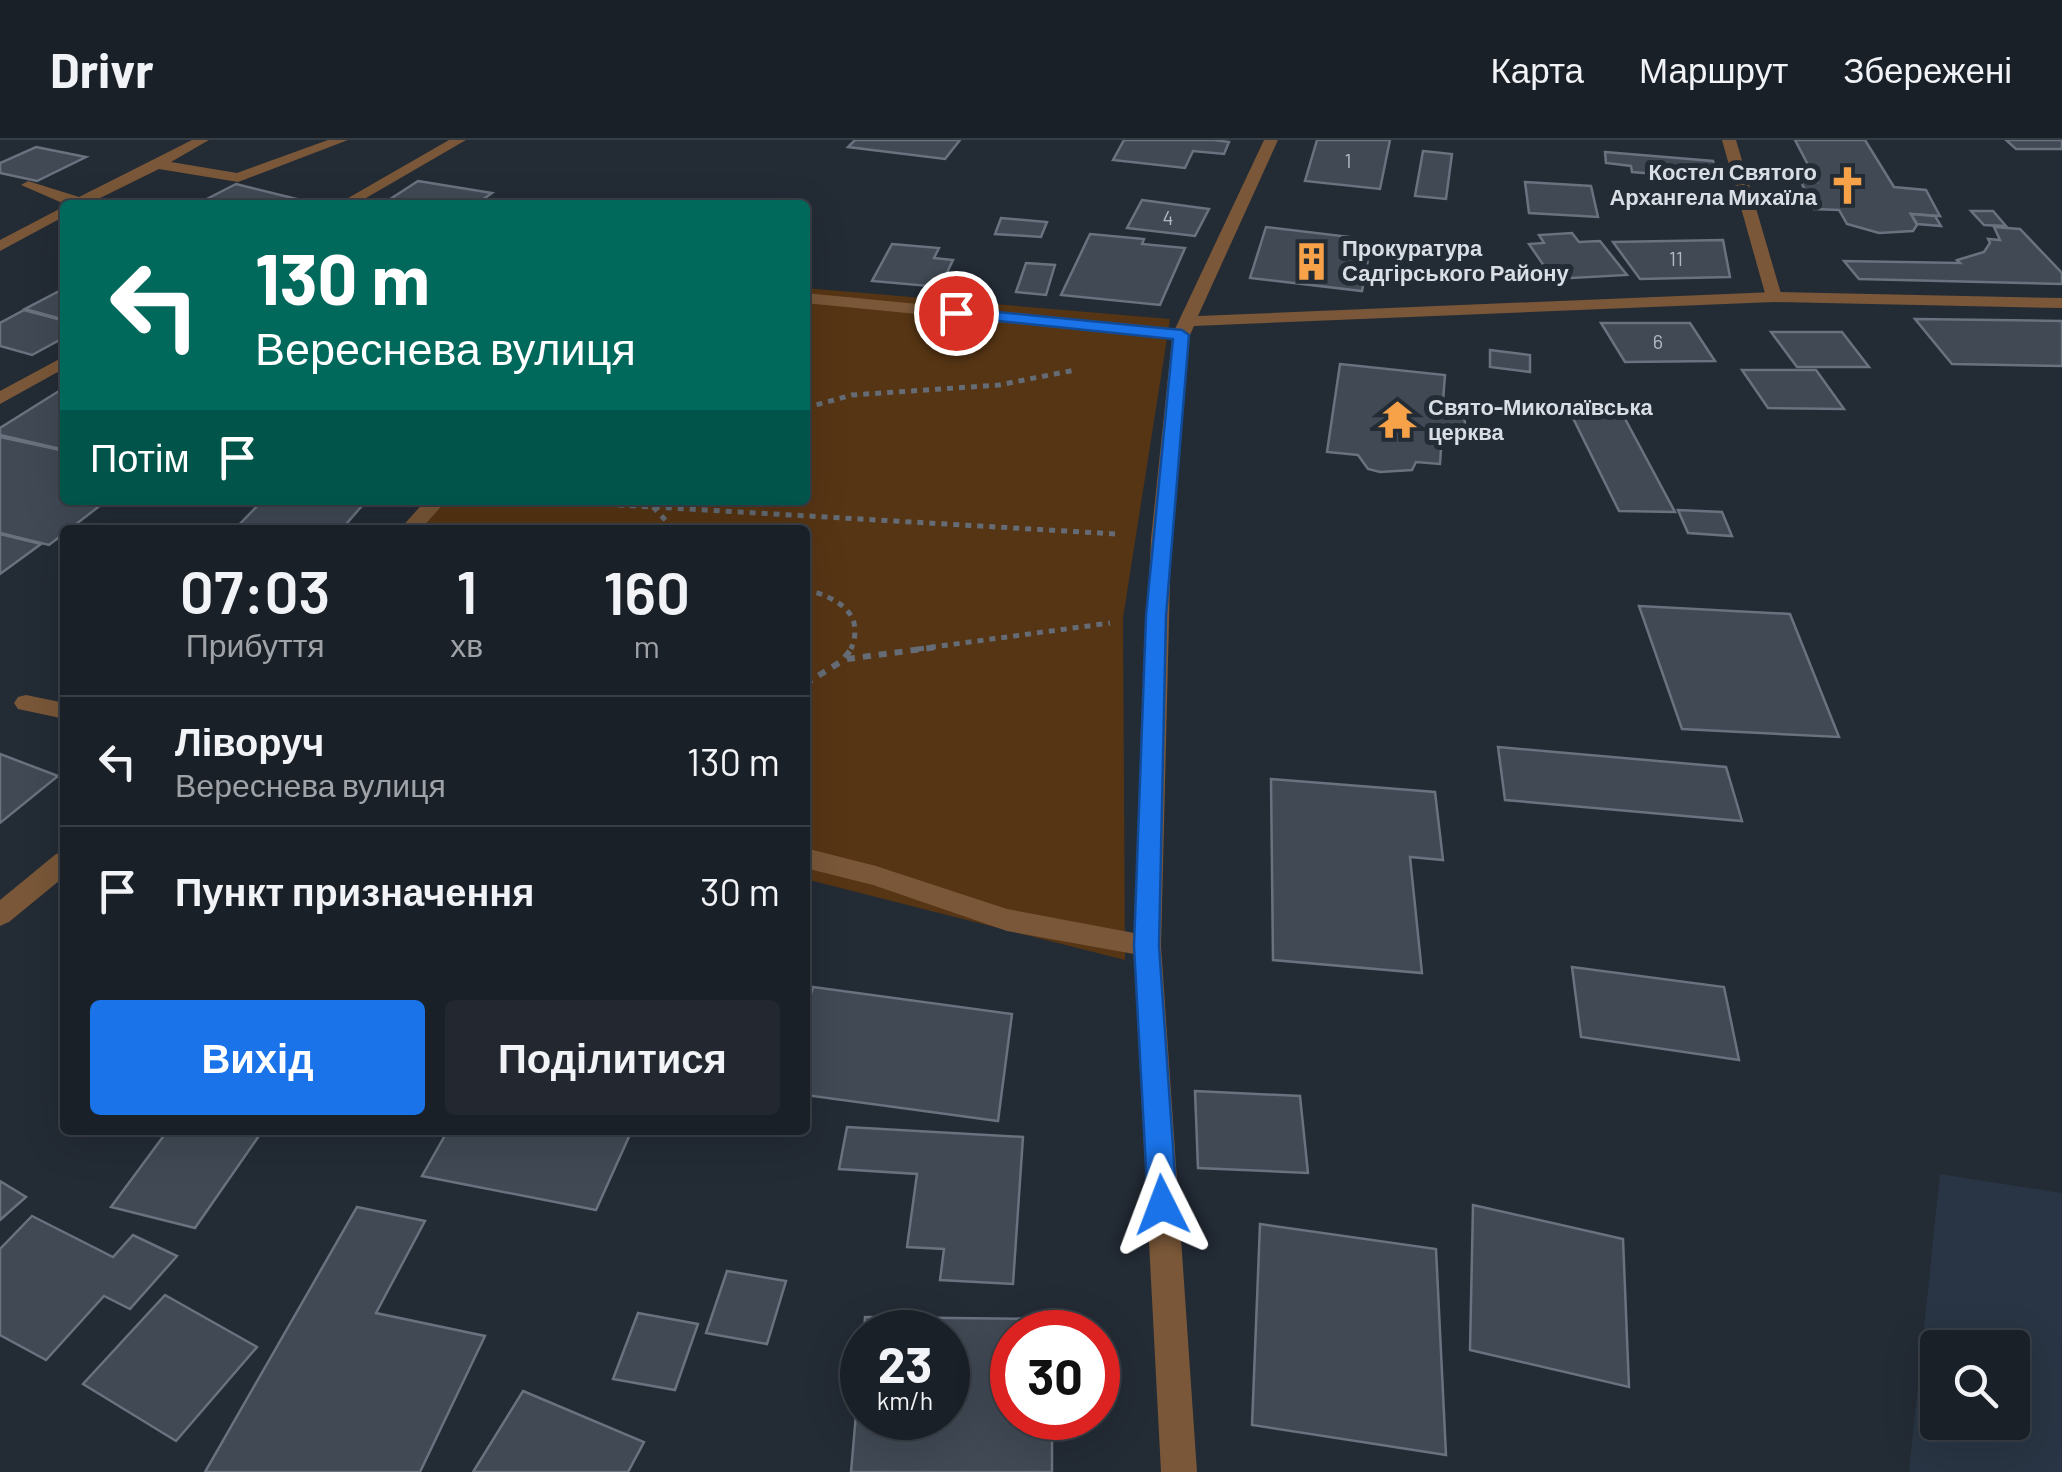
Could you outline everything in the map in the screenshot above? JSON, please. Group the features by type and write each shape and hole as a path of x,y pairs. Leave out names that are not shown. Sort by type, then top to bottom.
{"street":[{"path":"85,200 202,140"},
{"path":"157,164 238,178 341,140"},
{"path":"352,200 457,140"},
{"path":"1180,1472 1147,946 1161,538 1184,328 1272,140"},
{"path":"1730,140 1774,297"},
{"path":"28,185 60,200"},
{"path":"0,246 60,213"},
{"path":"810,298 1184,328 1774,297 2062,302"},
{"path":"0,398 60,364"},
{"path":"413,525 432,505"},
{"path":"26,702 60,710"},
{"path":"810,859 876,876 1007,920 1147,946"},
{"path":"0,916 60,865"}],"path":[{"path":"810,407 852,395 999,385 1082,369"},
{"path":"619,505 1060,528 1161,538"},
{"path":"653,507 670,525"},
{"path":"810,591 838,600 853,614 858,633 847,659 810,682"},
{"path":"847,659 1156,616"}],"shaded area":[{"path":"810,288 1170,319 1123,618 1125,960 810,880 810,525 414,525 432,505 810,505"},
{"path":"1940,1174 2062,1193 2062,1472 1909,1472 1920,1366 1920,1440 2030,1440 2030,1330 1924,1330"}],"building":[{"path":"855,140 960,140 945,159 848,147"},
{"path":"1124,140 1229,142 1224,154 1193,151 1185,168 1113,160"},
{"path":"1317,140 1390,140 1380,189 1305,181"},
{"name":"Костел Святого Архангела Михаїла","path":"1795,140 1865,140 1894,187 1926,190 1940,216 1911,214 1917,225 1913,231 1879,233 1847,224 1839,210 1814,209 1801,182 1817,182"},
{"path":"2006,140 2062,140 2062,149 2016,149"},
{"path":"36,147 86,157 37,181 0,173 0,163"},
{"path":"1423,151 1452,154 1446,199 1415,196"},
{"path":"1605,152 1713,161 1718,179 1632,172 1631,166 1606,163"},
{"path":"418,181 492,193 482,200 389,200"},
{"path":"1525,182 1591,186 1598,217 1529,213"},
{"path":"236,184 301,200 205,200"},
{"path":"1142,200 1209,209 1195,236 1127,228"},
{"path":"1971,211 1993,211 2006,226 1984,225"},
{"path":"1911,214 1935,216 1941,226 1917,224"},
{"path":"1001,218 1047,222 1041,237 995,234"},
{"name":"Прокуратура Садгірського Району","path":"1266,227 1350,237 1349,241 1371,244 1362,291 1250,278"},
{"path":"1994,227 2020,229 2062,273 2062,284 1859,279 1844,261 1960,263 1957,260 1984,252 1990,243 1988,239 2000,240"},
{"path":"1572,233 1579,242 1600,241 1627,275 1553,279 1529,244 1544,243 1539,235"},
{"path":"1090,234 1185,248 1160,305 1061,295"},
{"path":"1723,240 1730,277 1640,279 1613,242"},
{"path":"892,244 939,248 934,258 953,260 940,287 872,281"},
{"path":"1026,263 1055,265 1046,295 1016,292"},
{"path":"60,291 60,319 25,309"},
{"path":"24,310 60,320 60,340 32,355 0,346 0,323"},
{"path":"1915,319 2062,321 2062,366 1952,364"},
{"path":"1601,323 1690,323 1715,361 1625,362"},
{"path":"1771,332 1842,332 1869,367 1797,367"},
{"path":"1490,350 1530,355 1530,372 1490,367"},
{"name":"Свято-Миколаївська церква","path":"1340,364 1445,375 1443,401 1463,411 1465,423 1459,431 1442,435 1440,464 1416,462 1412,470 1380,472 1368,469 1358,455 1327,452"},
{"path":"1742,370 1816,370 1844,409 1768,408"},
{"path":"60,391 60,449 0,435 0,428"},
{"path":"1571,414 1623,415 1675,512 1619,511"},
{"path":"0,437 60,450 60,505 101,505 75,525 60,525 60,537 49,545 0,533"},
{"path":"258,505 363,505 345,525 239,525"},
{"path":"1678,510 1722,512 1732,536 1688,533"},
{"path":"0,534 41,544 0,574"},
{"path":"1639,606 1790,614 1839,737 1682,729"},
{"path":"1498,747 1726,767 1742,821 1505,800"},
{"path":"0,754 58,776 0,823"},
{"path":"1271,779 1435,792 1443,860 1410,857 1422,973 1273,960"},
{"path":"1572,967 1724,987 1739,1060 1581,1037"},
{"path":"813,987 1012,1014 998,1121 810,1096"},
{"path":"1195,1091 1300,1096 1308,1173 1198,1168"},
{"path":"847,1127 1023,1137 1013,1284 940,1280 944,1249 907,1247 917,1174 839,1169"},
{"path":"164,1135 260,1135 195,1228 111,1207"},
{"path":"445,1135 630,1135 596,1210 422,1176"},
{"path":"0,1181 26,1197 0,1220"},
{"path":"1473,1205 1623,1239 1629,1387 1470,1350"},
{"path":"357,1207 425,1221 376,1313 485,1336 420,1472 205,1472"},
{"path":"32,1216 113,1257 133,1235 177,1256 130,1309 104,1296 46,1360 0,1335 0,1249"},
{"path":"1260,1224 1436,1249 1446,1455 1252,1425"},
{"path":"727,1271 786,1281 767,1344 706,1333"},
{"path":"165,1295 257,1347 176,1441 83,1384"},
{"path":"638,1313 698,1324 675,1390 613,1379"},
{"path":"970,1318 990,1318 990,1440 1052,1440 1052,1472 851,1472 854,1440 970,1440"},
{"path":"523,1391 644,1442 628,1472 473,1472"}],"place":[{"name":"Костел Святого Архангела Михаїла","path":"1847,185"},
{"name":"Прокуратура Садгірського Району","path":"1312,261"},
{"name":"Свято-Миколаївська церква","path":"1398,420"}],"route":[{"path":"956,313 1182,335 1156,616 1147,946 1162,1205"}]}
